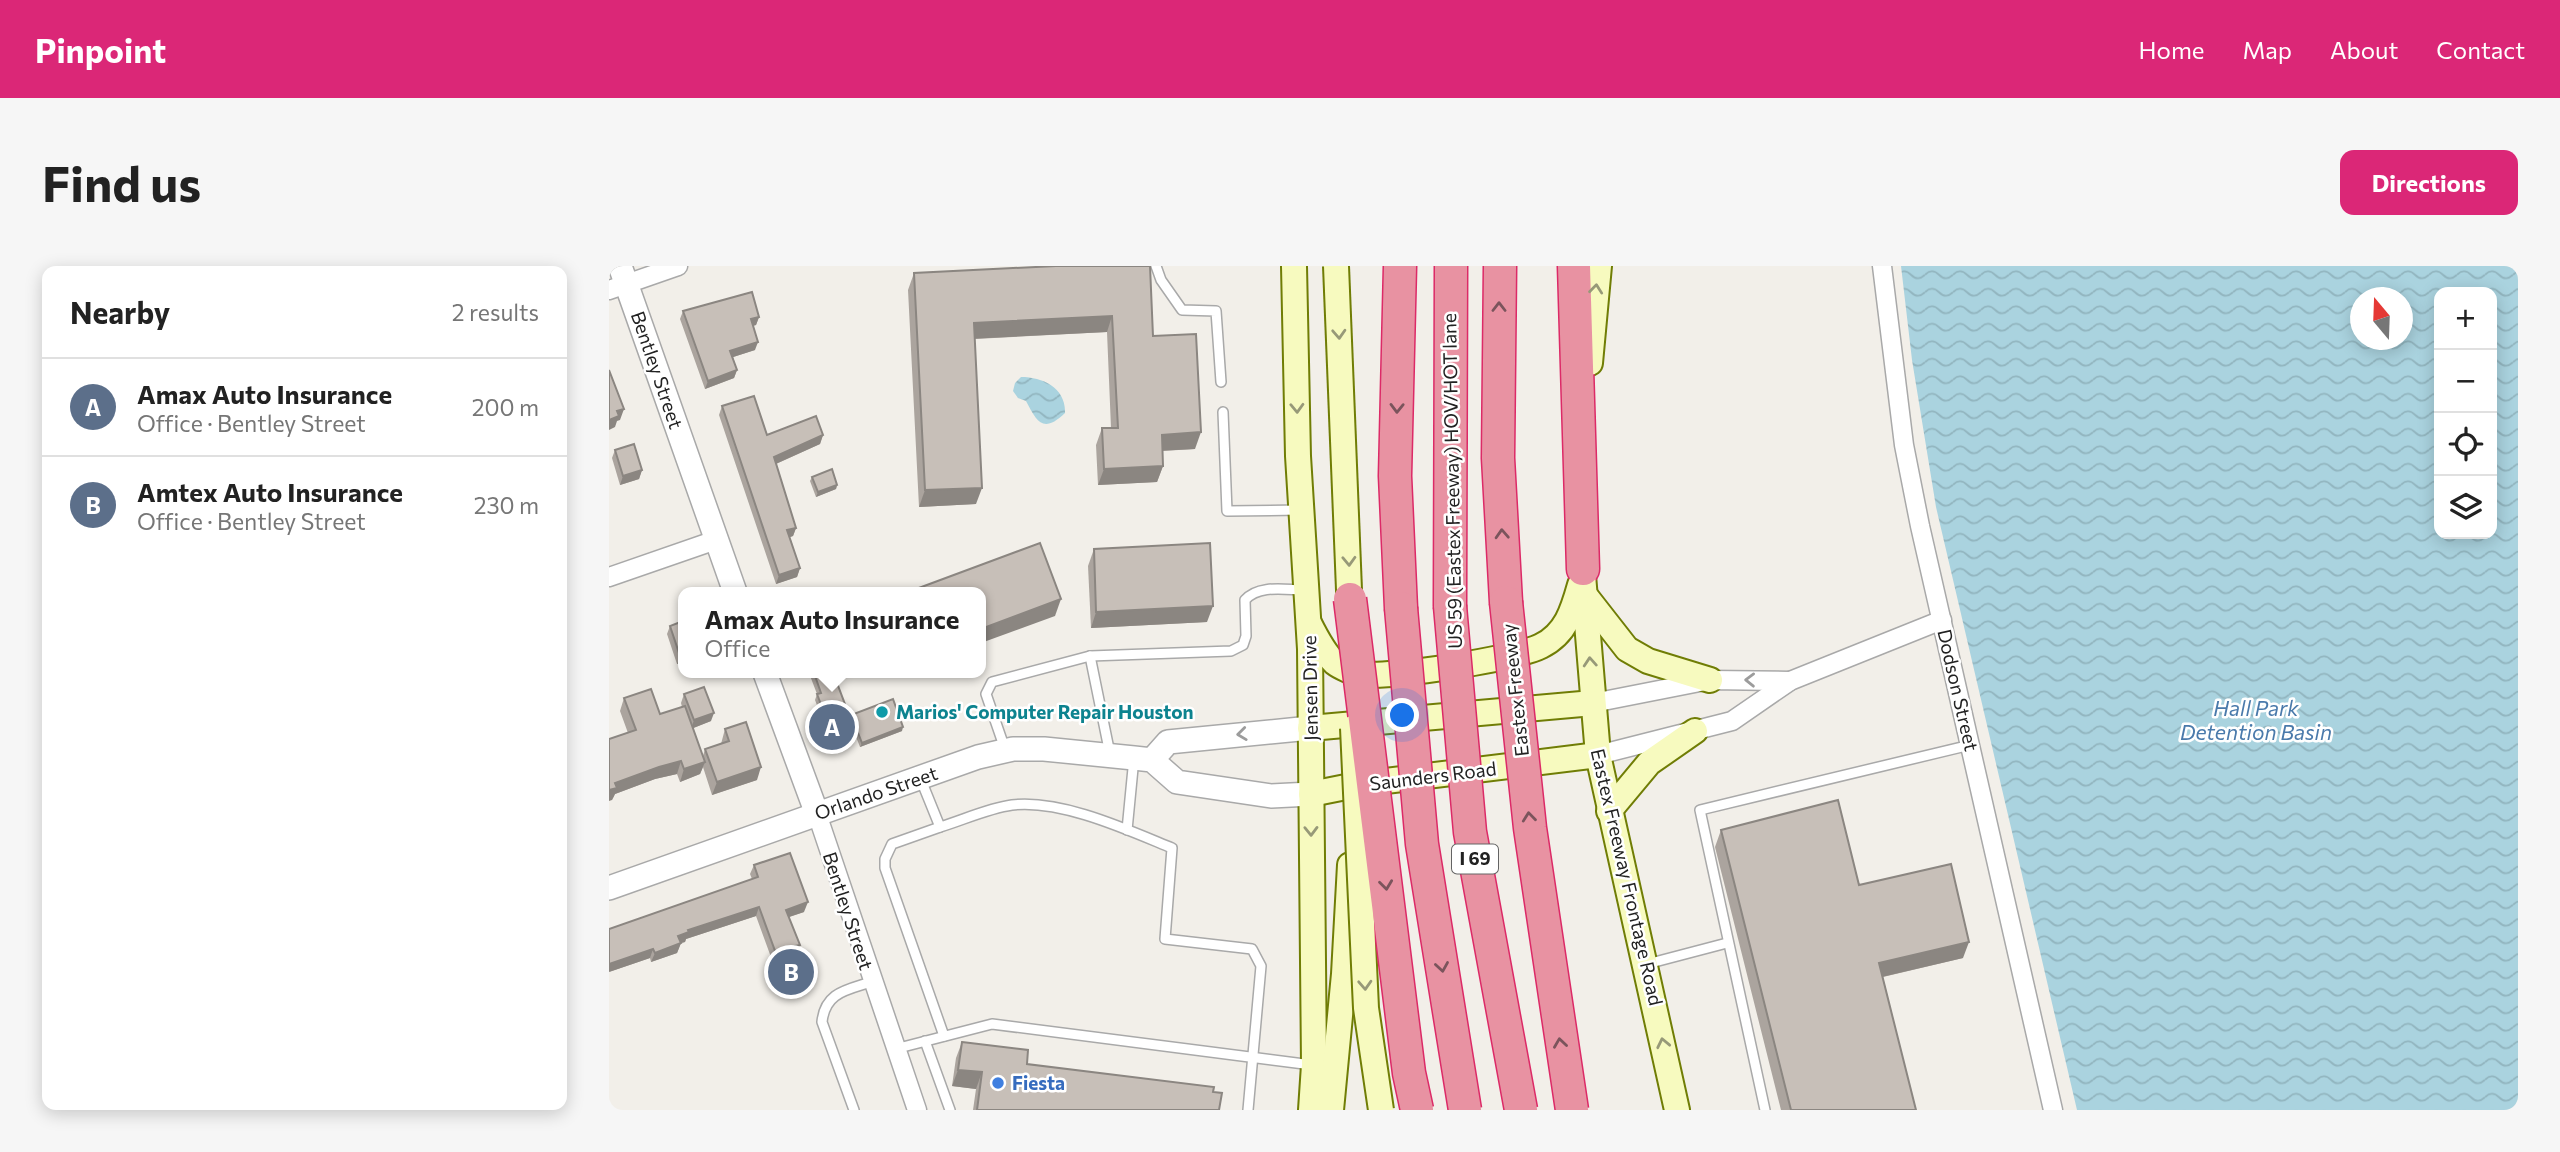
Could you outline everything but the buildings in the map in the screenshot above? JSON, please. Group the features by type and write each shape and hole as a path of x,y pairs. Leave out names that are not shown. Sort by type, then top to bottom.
{"highway":[{"name":"I 69","path":"1400,266 1395,476 1401,608 1422,844 1465,1110"},
{"name":"US 59 (Eastex Freeway) HOV/HOT lane","path":"1451,266 1450,606 1469,832 1521,1110"},
{"name":"Eastex Freeway","path":"1500,266 1498,458 1506,602 1529,828 1572,1110"},
{"path":"1574,266 1583,579"},
{"path":"1350,598 1409,1073 1417,1110"}],"main road":[{"name":"Jensen Drive","path":"1294,266 1308,622 1314,1065 1311,1110"},
{"path":"1336,266 1350,598 1356,846 1365,995 1381,1110"},
{"name":"Eastex Freeway Frontage Road","path":"1599,266 1591,335 1583,579 1593,703 1598,755 1609,811 1646,964 1677,1110"},
{"path":"1308,622 1336,664 1360,674 1409,672 1508,656 1541,646 1560,632 1572,612 1583,579"},
{"path":"1583,579 1627,649 1647,661 1710,680"},
{"name":"Saunders Road","path":"1310,728 1593,703"},
{"path":"1609,811 1649,763 1695,730"},
{"name":"Saunders Road","path":"1311,794 1361,785 1598,755"},
{"path":"1331,1110 1344,974 1352,843 1361,785"}],"street":[{"path":"619,280 678,266"},
{"name":"Dodson Street","path":"1882,266 1904,444 2053,1110"},
{"name":"Bentley Street","path":"619,280 733,587"},
{"path":"609,577 716,540"},
{"name":"Saunders Road","path":"1598,755 1732,721 1790,681 1942,620"},
{"name":"Bentley Street","path":"767,678 817,814 871,982 917,1110"},
{"name":"Saunders Road","path":"1593,703 1710,680 1790,681"},
{"path":"1310,728 1168,742 1143,759 1177,782 1271,796 1311,794"},
{"name":"Orlando Street","path":"609,888 920,778 1006,751 1044,749 1143,759"}],"lane":[{"path":"1156,266 1161,280 1182,310 1216,311 1221,382"},
{"path":"1223,412 1227,511 1302,509"},
{"path":"1006,751 986,694 992,682 1090,656 1231,651 1243,645 1246,636 1245,600 1251,593 1260,590 1307,590"},
{"path":"1090,656 1110,756"},
{"path":"1765,1110 1700,810 1970,744"},
{"path":"1127,830 1143,759"},
{"path":"920,778 940,827"},
{"path":"944,1036 885,868 885,859 892,844 1012,806 1054,809 1127,830 1172,848 1165,939 1252,949 1261,966 1248,1110"},
{"path":"1646,964 1727,943"},
{"path":"854,1110 822,1021 824,1009 831,996 871,982"},
{"path":"895,1049 992,1024 1314,1065"},
{"path":"925,1041 950,1110"}],"water":[{"name":"Hall Park Detention Basin","path":"1901,266 2518,266 2518,1110 2077,1110 1936,507 1912,360"},
{"path":"1021,377 1037,379 1052,386 1062,397 1065,413 1051,423 1037,420 1026,401 1018,398 1013,391 1015,383"}],"place":[{"name":"Marios' Computer Repair Houston","path":"882,712"},
{"name":"Amax Auto Insurance","path":"832,727"},
{"name":"Amtex Auto Insurance","path":"791,972"},
{"name":"Fiesta","path":"998,1083"}]}
